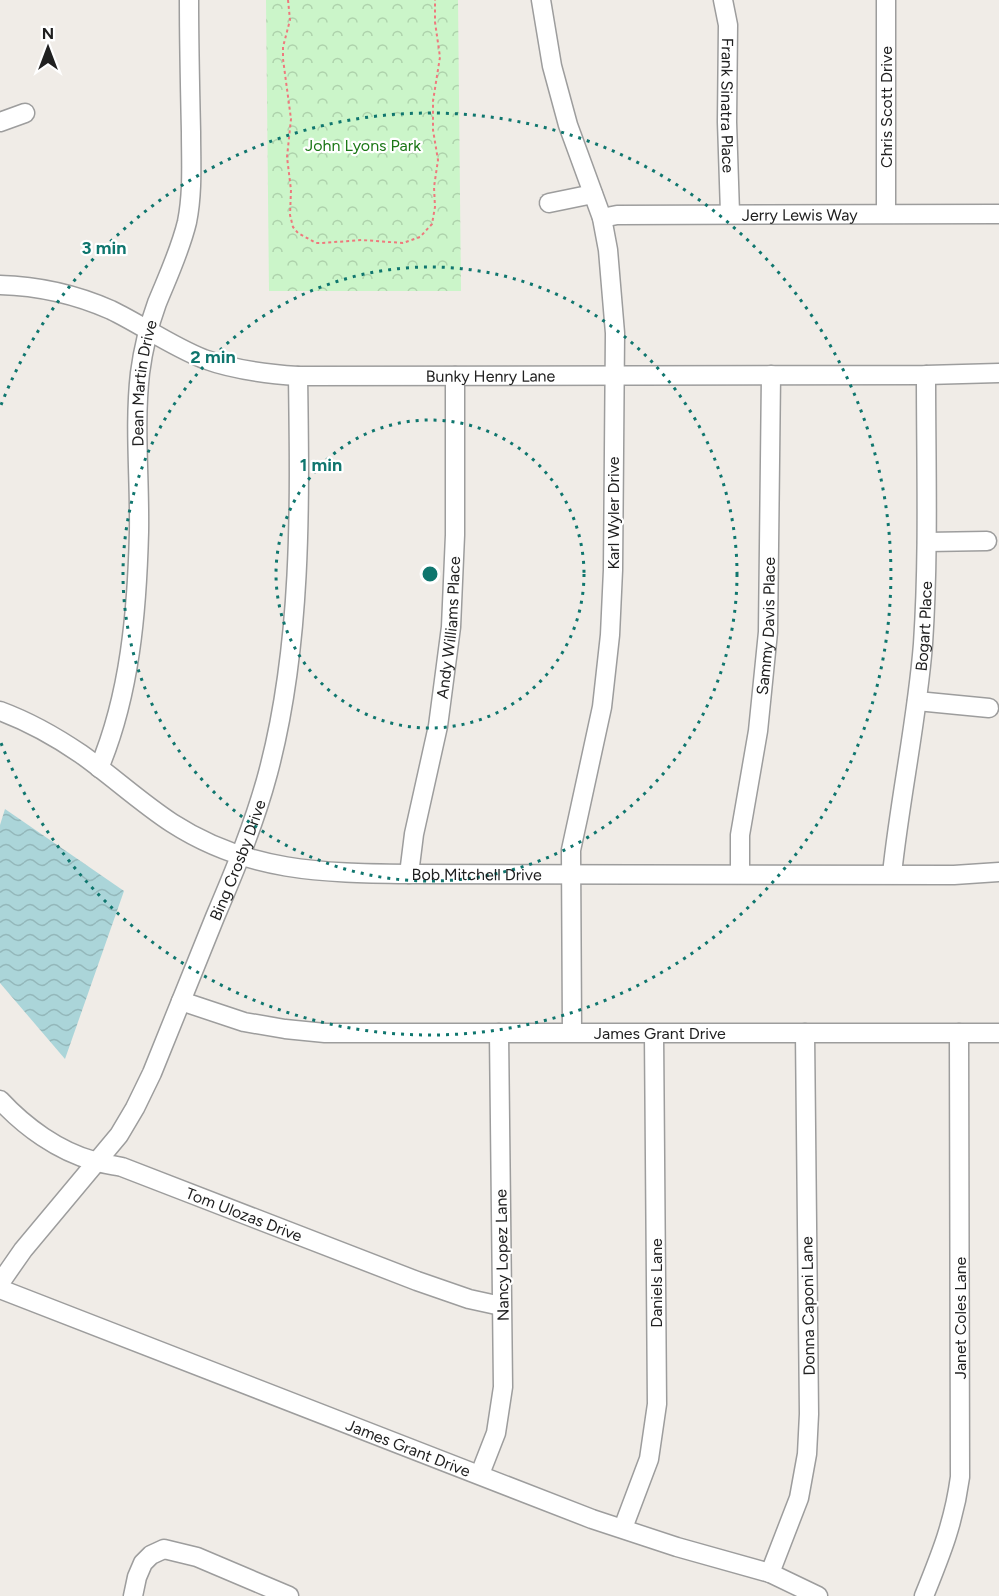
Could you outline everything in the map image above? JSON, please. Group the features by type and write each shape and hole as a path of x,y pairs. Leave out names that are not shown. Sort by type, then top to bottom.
{"street":[{"name":"Dean Martin Drive","path":"99,768 112,735 128,660 135,598 139,532 140,374 149,330 180,248 190,201 189,0"},
{"name":"Karl Wyler Drive","path":"541,0 552,66 568,125 602,218 609,250 613,293 615,376 610,634 602,706 571,850 572,1032"},
{"name":"Frank Sinatra Place","path":"723,0 728,25 727,122 730,213"},
{"name":"Chris Scott Drive","path":"886,0 886,213"},
{"path":"0,122 25,113"},
{"path":"549,203 593,194"},
{"name":"Jerry Lewis Way","path":"602,218 617,215 730,213 999,214"},
{"name":"Bunky Henry Lane","path":"0,285 41,290 76,298 110,310 205,359 262,373 298,376 999,373"},
{"name":"Sammy Davis Place","path":"740,874 740,835 758,731 768,632 771,375"},
{"name":"Bogart Place","path":"892,874 896,830 917,700 923,644 927,543 926,375"},
{"name":"Bing Crosby Drive","path":"0,1283 23,1250 119,1135 135,1108 240,857 268,772 291,647 296,580 298,376"},
{"name":"Andy Williams Place","path":"409,874 414,834 438,726 451,627 455,536 455,376"},
{"path":"927,543 987,541"},
{"path":"917,700 989,708"},
{"name":"Bob Mitchell Drive","path":"0,711 80,753 174,824 209,843 240,857 302,870 409,874 954,875 999,872"},
{"name":"James Grant Drive","path":"181,1000 244,1022 325,1033 999,1033"},
{"name":"Nancy Lopez Lane","path":"480,1474 490,1452 498,1421 502,1387 499,1033"},
{"name":"Donna Caponi Lane","path":"770,1573 799,1498 807,1454 809,1414 806,1033"},
{"name":"Janet Coles Lane","path":"924,1596 947,1539 956,1507 960,1477 959,1033"},
{"name":"Daniels Lane","path":"623,1528 649,1459 656,1412 654,1034"},
{"name":"Tom Ulozas Drive","path":"0,1100 14,1115 38,1133 75,1155 95,1162 122,1167 417,1281 469,1299 501,1306"},
{"name":"James Grant Drive","path":"0,1290 562,1507 678,1547 770,1573 819,1596"},
{"path":"133,1596 143,1563 151,1555 164,1549 197,1557 289,1596"}],"path":[{"path":"288,0 290,20 283,47 283,59 291,119 287,157 291,190 290,215 293,227 298,233 316,243 362,240 395,243 412,241 420,237 432,224 434,218 434,187 438,160 433,130 433,108 440,57 435,22 435,0"}],"green space":[{"name":"John Lyons Park","path":"266,0 458,0 461,291 269,291"}],"water":[{"path":"5,809 124,891 65,1059 0,983 0,825"}]}
